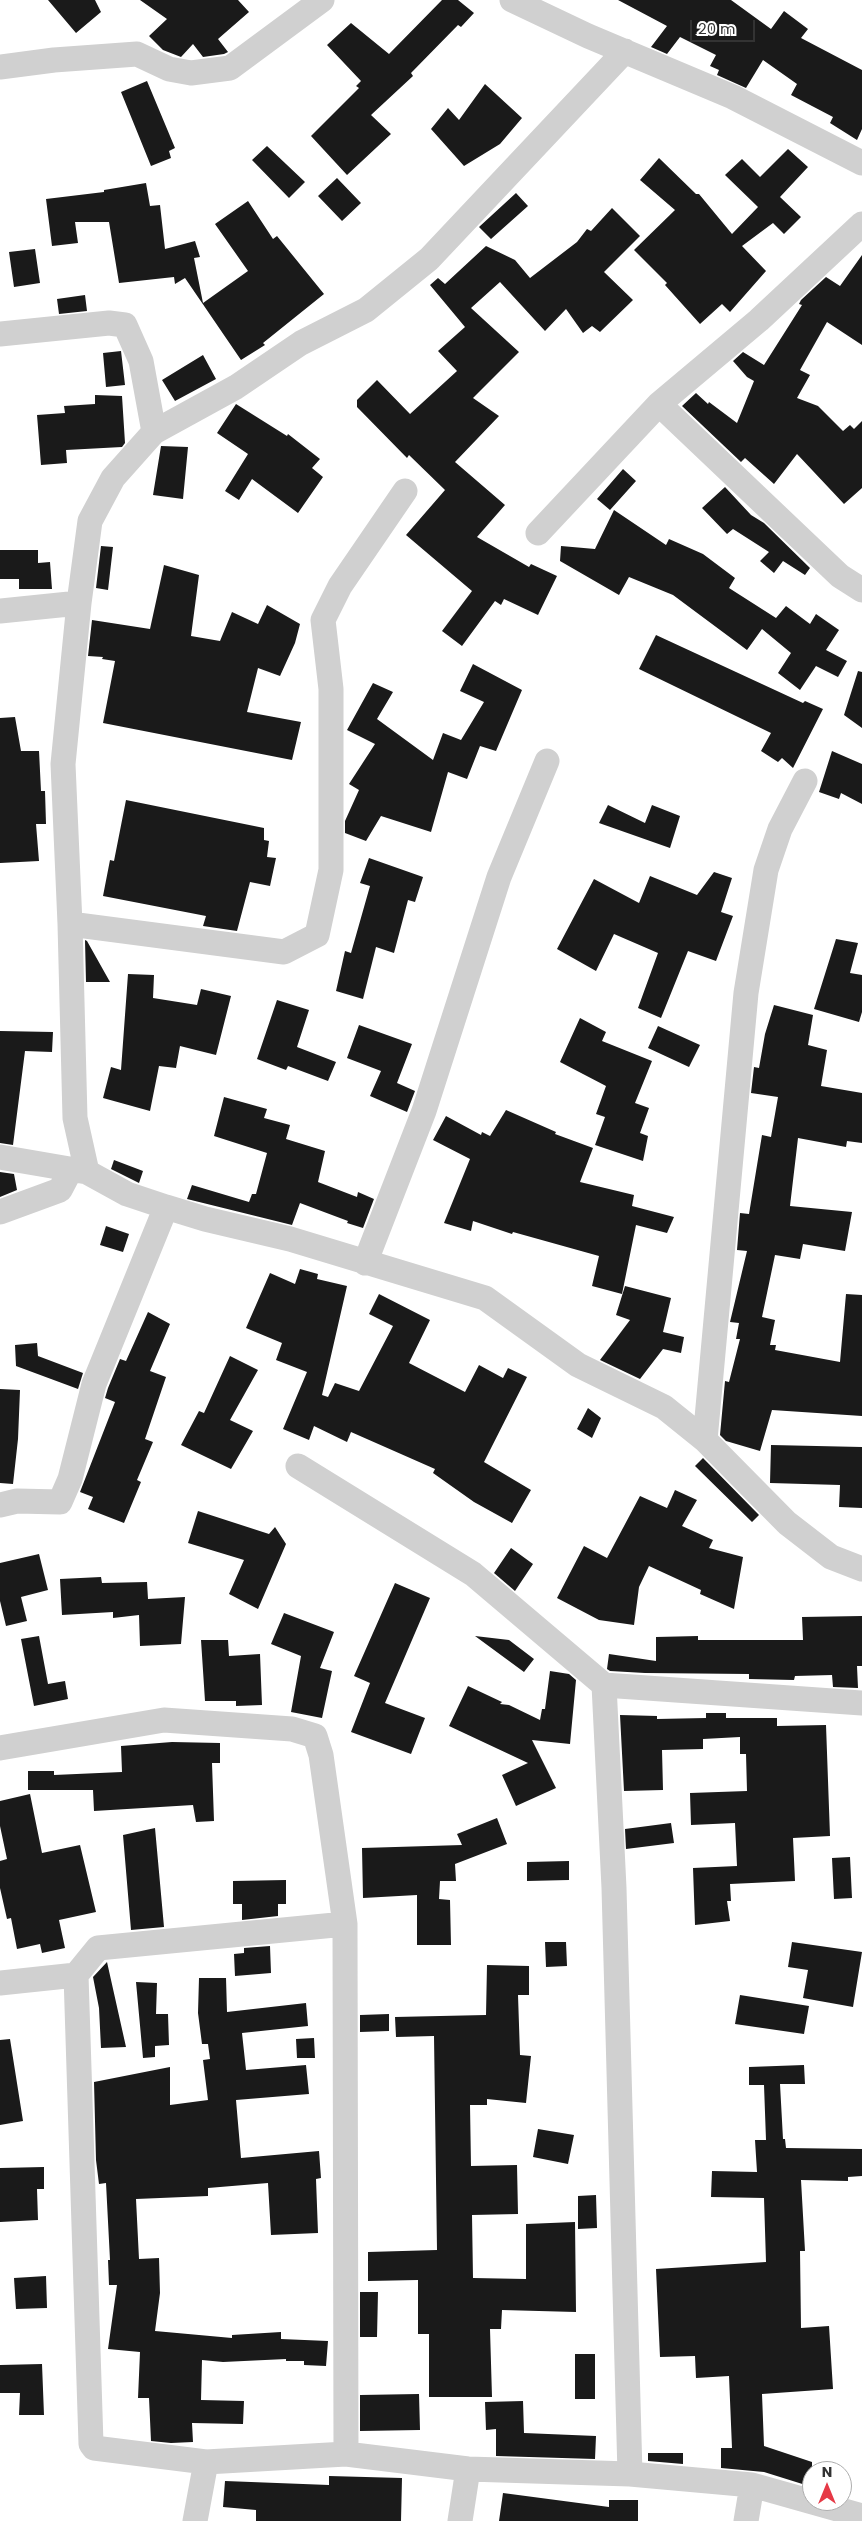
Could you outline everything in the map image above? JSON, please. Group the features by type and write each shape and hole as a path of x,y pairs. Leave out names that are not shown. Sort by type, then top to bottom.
{"street":[{"path":"0,68 54,60 137,54 169,68 191,73 230,68 322,0"},
{"path":"512,0 624,51 733,97 862,162"},
{"path":"0,1212 60,1190 78,1172 63,764 79,603 90,521 113,478 154,432 236,387 301,343 366,310 429,259 624,51"},
{"path":"538,533 659,404 760,320 862,224"},
{"path":"0,334 108,323 125,325 141,361 154,432"},
{"path":"659,404 840,576 862,590"},
{"path":"70,924 284,952 317,935 331,870 331,689 323,620 340,586 405,491"},
{"path":"0,611 79,603"},
{"path":"365,1263 424,1111 499,877 547,761"},
{"path":"705,1440 746,993 766,870 780,829 805,781"},
{"path":"0,1157 78,1172 127,1194 166,1207 290,1239 485,1298 578,1365 664,1407 705,1440 787,1524 831,1557 862,1569"},
{"path":"0,1506 17,1502 60,1502 70,1480 94,1384 166,1207"},
{"path":"298,1466 473,1574 604,1685 862,1703"},
{"path":"604,1685 614,1888 630,2474"},
{"path":"0,1748 164,1720 292,1729 315,1736 321,1755 345,1924 346,2454"},
{"path":"345,1924 98,1948 76,1975 91,2444 98,2450 206,2462 346,2454 468,2469 630,2474 752,2485 862,2516"},
{"path":"0,1983 76,1975"},
{"path":"195,2521 206,2462"},
{"path":"460,2521 468,2469"},
{"path":"746,2521 752,2485"}],"building":[{"path":"48,0 95,0 101,12 76,33"},
{"path":"140,0 238,0 249,12 218,39 228,52 203,57 193,44 181,57 163,50 149,36 167,19"},
{"path":"442,0 458,0 474,13 461,27 458,25 411,73 413,76 371,115 391,134 347,175 311,136 359,88 356,86 361,81 327,45 351,23 389,54"},
{"path":"618,0 731,0 771,29 784,11 808,29 801,38 862,70 862,129 857,140 830,123 833,117 791,95 797,84 763,60 746,88 717,75 719,70 710,66 716,55 680,37 667,54 651,47 667,26"},
{"path":"147,81 175,148 169,151 171,158 151,166 121,92"},
{"path":"485,84 522,118 500,144 464,166 431,129 448,108 459,120"},
{"path":"267,146 305,182 289,198 252,160"},
{"path":"788,149 808,167 780,197 801,217 784,234 773,223 742,246 766,271 730,312 722,304 700,324 665,285 667,283 634,250 675,210 640,180 659,158 696,194 699,194 732,234 758,207 725,175 742,159 760,177"},
{"path":"337,178 361,203 342,221 318,196"},
{"path":"146,183 150,206 160,205 165,249 195,241 200,257 194,258 203,303 248,271 215,224 248,201 273,239 277,236 324,294 263,343 265,345 241,360 185,278 175,284 174,277 119,283 109,222 75,222 78,243 52,246 46,199 104,192 104,190"},
{"path":"516,193 528,206 491,239 479,227"},
{"path":"612,208 640,236 604,272 633,300 600,332 592,326 583,333 566,309 545,331 500,282 471,308 519,352 473,398 499,416 455,462 505,505 477,537 529,567 531,564 557,576 538,615 504,599 501,605 495,601 462,646 442,631 472,591 406,535 445,490 409,455 407,458 357,407 357,400 377,380 410,414 457,371 438,351 465,327 430,285 438,278 445,284 486,246 515,260 530,278 577,242 587,229 591,231"},
{"path":"35,249 40,283 14,287 9,252"},
{"path":"862,255 862,345 827,322 800,370 810,375 797,398 818,406 843,431 850,425 854,429 862,421 862,488 844,504 797,454 774,484 745,458 741,462 682,406 696,393 708,404 709,402 737,423 754,381 747,377 733,361 743,352 764,365 802,305 799,304 801,300 826,277 840,286"},
{"path":"85,295 87,311 59,314 57,299"},
{"path":"121,351 125,385 106,387 103,353"},
{"path":"203,355 216,379 175,401 162,380"},
{"path":"95,395 122,396 125,443 122,447 66,450 67,463 41,465 37,415 65,413 64,406 95,404"},
{"path":"236,404 287,436 288,434 320,459 312,468 323,477 298,513 252,479 239,500 225,491 248,454 217,433"},
{"path":"161,446 188,447 183,499 153,495"},
{"path":"623,469 636,481 610,510 597,499"},
{"path":"725,487 751,515 764,523 810,568 805,575 783,561 774,573 760,561 769,552 733,529 727,534 702,508"},
{"path":"614,510 666,545 669,539 703,554 735,578 729,588 776,618 786,606 810,624 816,614 839,630 826,650 847,661 838,677 816,666 800,690 778,673 791,653 762,629 747,650 673,595 629,577 619,595 560,561 561,546 595,549"},
{"path":"101,546 113,547 108,590 96,588"},
{"path":"0,550 38,550 38,563 50,562 52,589 19,589 19,579 0,579"},
{"path":"164,565 199,575 191,636 220,641 232,612 258,624 267,605 300,624 295,643 280,676 258,668 247,712 301,722 292,760 103,723 115,661 102,659 103,657 88,656 92,620 150,629"},
{"path":"656,635 803,703 805,701 823,709 793,768 782,758 778,762 761,751 771,733 639,669"},
{"path":"473,664 522,690 496,751 480,746 467,779 448,772 431,832 381,816 366,841 345,833 345,821 359,790 349,784 375,744 347,730 373,683 393,692 377,719 433,760 443,733 461,740 484,702 460,691"},
{"path":"858,671 862,672 862,728 844,715"},
{"path":"15,717 21,751 39,751 41,791 45,791 46,824 36,824 39,861 0,863 0,718"},
{"path":"832,751 862,764 862,804 841,793 839,799 819,792"},
{"path":"126,800 264,828 264,840 269,841 267,857 276,858 270,886 250,882 237,931 203,926 206,916 103,896 110,860 114,861"},
{"path":"608,805 645,823 652,805 680,816 670,848 599,823"},
{"path":"369,858 423,877 415,902 408,900 394,953 376,947 363,999 336,991 345,951 351,953 370,886 360,883"},
{"path":"714,872 732,878 721,912 733,916 716,961 688,951 661,1018 638,1008 658,953 614,934 596,971 557,949 594,879 639,903 650,876 697,895"},
{"path":"836,939 858,943 850,973 862,975 862,1012 859,1022 814,1009"},
{"path":"85,940 87,941 110,982 86,982"},
{"path":"128,974 154,975 153,998 197,1005 201,989 231,996 216,1055 180,1046 176,1068 159,1066 150,1111 103,1098 111,1067 121,1070"},
{"path":"277,1000 309,1010 297,1047 336,1062 328,1081 288,1066 286,1070 257,1059"},
{"path":"774,1005 813,1015 808,1045 827,1050 821,1086 862,1093 862,1143 847,1141 846,1147 798,1138 790,1206 852,1212 845,1251 803,1244 800,1259 775,1255 762,1317 775,1320 770,1345 776,1345 775,1350 840,1362 846,1294 862,1295 862,1416 772,1410 760,1451 726,1441 720,1435 725,1381 729,1382 740,1339 736,1339 739,1323 730,1322 747,1251 737,1250 740,1213 749,1214 762,1135 771,1137 778,1097 751,1093 754,1067 759,1068 765,1034"},
{"path":"580,1018 606,1032 602,1041 652,1061 635,1103 649,1108 640,1133 648,1136 643,1161 595,1145 605,1117 596,1114 606,1086 560,1062"},
{"path":"359,1025 412,1044 397,1083 415,1091 407,1112 370,1096 381,1071 347,1058"},
{"path":"658,1026 700,1045 689,1067 648,1048"},
{"path":"0,1031 53,1032 52,1052 25,1051 13,1145 0,1143"},
{"path":"224,1097 267,1109 264,1118 290,1125 286,1139 325,1151 318,1182 357,1197 358,1192 374,1199 363,1228 300,1203 292,1225 187,1199 192,1185 249,1202 252,1194 256,1194 267,1153 214,1136"},
{"path":"506,1110 556,1132 555,1134 593,1148 580,1182 634,1195 632,1206 674,1217 667,1233 636,1225 622,1294 592,1286 599,1256 513,1232 512,1234 473,1221 471,1231 444,1223 470,1159 433,1140 446,1116 481,1135 482,1132 490,1136"},
{"path":"114,1160 143,1171 139,1183 111,1169"},
{"path":"0,1172 14,1174 17,1190 0,1197"},
{"path":"106,1226 129,1234 123,1252 100,1245"},
{"path":"300,1269 318,1274 317,1279 347,1286 322,1395 328,1397 335,1383 359,1391 393,1326 369,1314 379,1294 430,1320 409,1363 465,1392 479,1365 503,1378 508,1368 527,1377 484,1462 531,1490 512,1523 474,1502 433,1473 435,1469 351,1432 347,1442 314,1426 309,1440 283,1429 307,1372 276,1360 282,1343 246,1328 270,1273 295,1284"},
{"path":"625,1286 671,1298 663,1332 684,1337 681,1353 663,1349 640,1379 600,1360 630,1320 616,1315"},
{"path":"148,1312 170,1324 150,1371 166,1377 145,1439 153,1442 137,1480 141,1482 124,1523 88,1509 93,1497 80,1492 115,1402 105,1398 108,1388 120,1359 126,1361"},
{"path":"37,1343 38,1356 83,1373 78,1389 16,1366 15,1345"},
{"path":"230,1356 258,1370 230,1420 253,1431 231,1469 181,1445 199,1411 204,1413"},
{"path":"0,1389 20,1390 18,1439 13,1484 0,1483"},
{"path":"588,1408 601,1418 592,1438 577,1429"},
{"path":"771,1445 862,1447 862,1508 839,1507 840,1485 770,1483"},
{"path":"703,1458 759,1515 752,1522 695,1466"},
{"path":"675,1490 697,1500 682,1526 713,1540 709,1548 743,1557 734,1609 700,1594 701,1590 649,1566 639,1587 634,1625 599,1620 557,1598 584,1546 607,1558 640,1496 667,1508"},
{"path":"198,1511 269,1534 275,1527 286,1544 258,1609 229,1594 244,1560 188,1543"},
{"path":"511,1548 533,1564 515,1591 494,1573"},
{"path":"39,1554 48,1590 21,1597 27,1621 6,1626 0,1601 0,1563"},
{"path":"101,1577 102,1583 147,1582 148,1599 185,1597 181,1644 140,1646 139,1615 113,1618 113,1612 62,1615 60,1579"},
{"path":"395,1583 430,1598 385,1703 425,1718 411,1754 351,1732 370,1683 354,1676"},
{"path":"284,1613 334,1632 320,1668 332,1671 322,1718 291,1712 301,1656 271,1644"},
{"path":"862,1616 862,1666 857,1666 858,1688 833,1687 832,1675 795,1676 794,1680 749,1679 749,1674 645,1673 610,1671 607,1669 609,1654 656,1661 656,1637 698,1636 698,1640 803,1640 802,1617"},
{"path":"39,1636 48,1684 65,1681 68,1699 34,1706 21,1639"},
{"path":"475,1636 509,1640 534,1659 524,1672"},
{"path":"201,1640 228,1640 229,1656 260,1654 262,1705 236,1706 236,1701 205,1701"},
{"path":"550,1671 569,1674 576,1680 570,1744 532,1740 556,1788 516,1806 502,1775 528,1763 449,1726 468,1686 502,1702 500,1704 509,1705 540,1720 542,1709 545,1709"},
{"path":"706,1713 726,1713 726,1718 777,1718 777,1726 826,1725 830,1836 793,1838 795,1881 730,1884 731,1901 727,1901 730,1921 695,1925 693,1868 737,1866 735,1823 691,1825 690,1793 747,1791 746,1754 740,1754 740,1737 703,1739 703,1749 662,1750 663,1790 624,1791 620,1715 657,1716 657,1719 706,1718"},
{"path":"172,1742 220,1743 220,1763 212,1763 214,1821 196,1822 193,1805 94,1811 93,1790 28,1790 28,1771 54,1771 54,1775 122,1772 121,1746"},
{"path":"30,1794 42,1853 80,1845 96,1912 59,1920 65,1948 42,1953 40,1944 17,1949 11,1918 7,1919 0,1888 0,1861 7,1859 0,1826 0,1801"},
{"path":"497,1818 507,1844 455,1864 456,1881 440,1881 439,1899 450,1900 451,1945 417,1945 417,1895 363,1898 362,1848 462,1845 457,1834"},
{"path":"671,1823 674,1843 626,1849 625,1829"},
{"path":"155,1828 164,1927 131,1930 123,1835"},
{"path":"850,1857 852,1898 834,1899 832,1858"},
{"path":"569,1861 569,1880 527,1881 527,1862"},
{"path":"286,1880 286,1904 278,1904 278,1916 242,1920 242,1904 233,1904 233,1881"},
{"path":"545,1942 566,1942 567,1966 546,1967"},
{"path":"792,1942 862,1952 853,2007 803,1998 808,1970 788,1967"},
{"path":"270,1946 271,1973 235,1976 234,1954 244,1953 244,1948"},
{"path":"107,1962 126,2047 101,2048 99,2008 93,1977"},
{"path":"487,1965 529,1966 529,1995 518,1995 520,2055 531,2056 526,2103 487,2099 487,2105 470,2105 471,2166 517,2165 518,2214 472,2215 473,2278 526,2279 526,2224 575,2222 576,2312 502,2310 501,2329 490,2329 492,2397 429,2397 429,2334 418,2334 418,2280 368,2281 368,2252 437,2250 434,2036 396,2037 395,2017 486,2015"},
{"path":"199,1978 226,1978 227,2012 306,2003 308,2026 242,2033 246,2070 306,2065 309,2094 236,2100 241,2158 319,2151 321,2178 316,2179 318,2233 271,2235 268,2183 208,2188 208,2196 136,2199 139,2259 159,2258 160,2293 155,2331 232,2338 232,2335 281,2332 281,2339 328,2341 326,2366 304,2365 304,2361 286,2361 286,2359 223,2362 202,2360 201,2400 244,2401 243,2424 192,2423 193,2442 171,2443 151,2441 149,2398 138,2398 140,2352 108,2349 117,2285 109,2285 108,2260 110,2260 106,2183 99,2184 96,2160 94,2082 170,2067 170,2105 208,2100 203,2060 210,2059 208,2044 202,2044 198,2013"},
{"path":"136,1982 157,1983 156,2014 168,2014 169,2045 155,2046 155,2057 143,2058"},
{"path":"740,1995 809,2006 804,2034 735,2024"},
{"path":"389,2014 389,2031 360,2032 360,2015"},
{"path":"314,2038 315,2058 297,2058 296,2039"},
{"path":"10,2039 23,2121 0,2125 0,2040"},
{"path":"804,2065 805,2084 780,2084 783,2139 785,2139 786,2148 862,2149 862,2176 848,2177 848,2181 801,2180 805,2251 800,2251 801,2328 829,2326 833,2389 762,2394 764,2446 809,2461 802,2461 802,2484 764,2472 721,2468 721,2448 732,2448 729,2376 696,2378 695,2356 660,2357 656,2269 766,2262 764,2198 711,2197 712,2171 757,2172 755,2140 766,2140 764,2085 749,2085 749,2067"},
{"path":"538,2129 574,2135 568,2164 533,2157"},
{"path":"44,2167 44,2189 37,2189 38,2220 0,2222 0,2168"},
{"path":"596,2195 597,2228 578,2229 578,2196"},
{"path":"46,2276 47,2308 16,2309 14,2278"},
{"path":"360,2292 378,2292 377,2337 360,2337"},
{"path":"575,2354 595,2354 595,2399 575,2399"},
{"path":"42,2364 44,2415 19,2415 20,2393 0,2393 0,2365"},
{"path":"419,2394 420,2430 360,2431 360,2395"},
{"path":"523,2401 524,2433 596,2436 595,2459 496,2456 496,2429 486,2430 485,2402"},
{"path":"648,2453 683,2453 683,2464 648,2461"},
{"path":"329,2476 402,2478 401,2521 256,2521 256,2510 223,2507 225,2481 329,2485"},
{"path":"503,2493 609,2507 609,2500 638,2500 638,2521 499,2521"}]}
